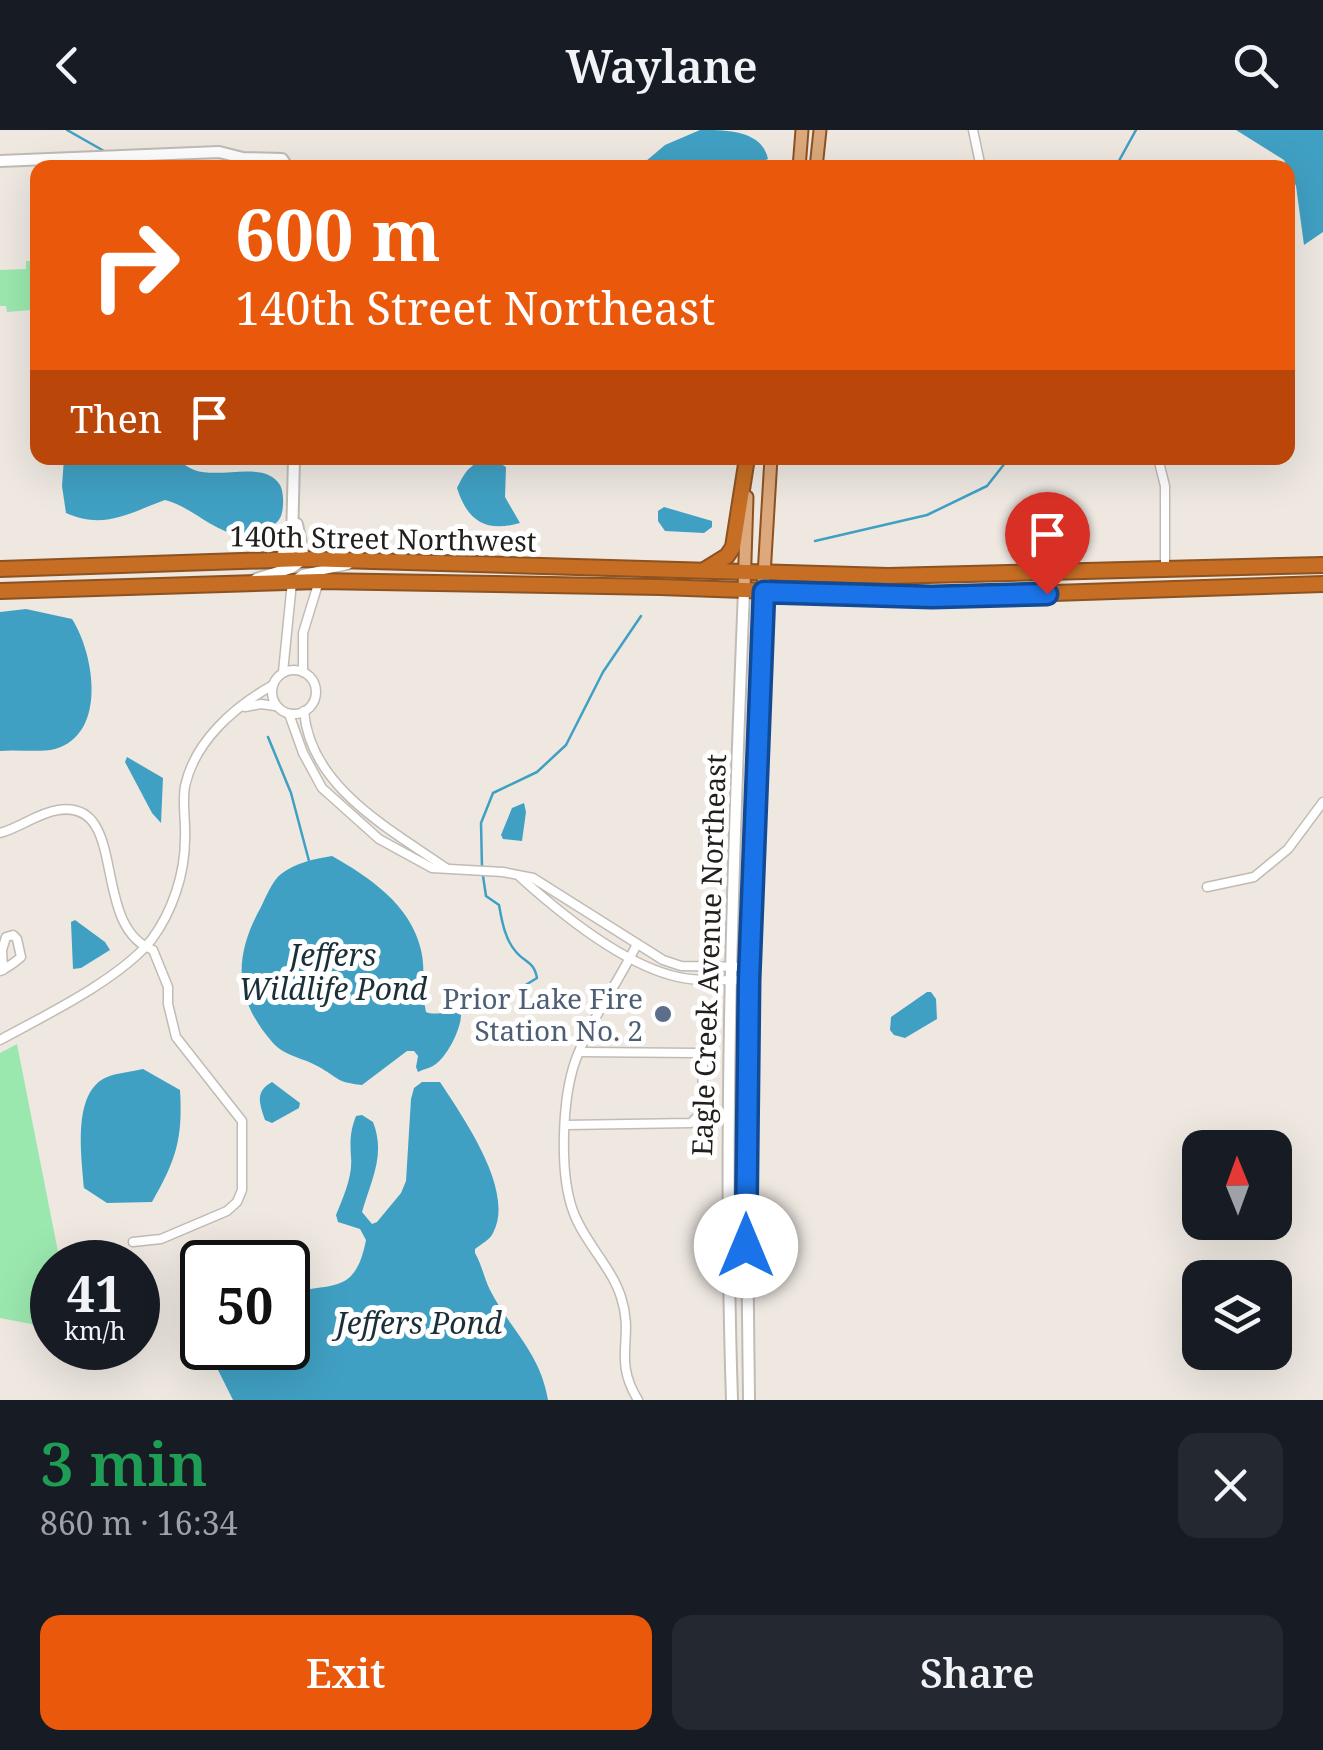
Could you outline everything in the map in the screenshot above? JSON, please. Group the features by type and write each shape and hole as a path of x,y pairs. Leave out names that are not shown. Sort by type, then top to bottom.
{"highway":[{"path":"706,570 728,556 733,547 747,465"},
{"name":"140th Street Northwest","path":"0,569 304,559 900,576 1323,565"},
{"name":"140th Street Northwest","path":"0,591 319,582 932,597 1323,584"}],"main road":[{"path":"800,160 802,130"},
{"path":"817,160 820,130"},
{"path":"0,161 219,152 279,160"},
{"path":"278,559 290,550 295,518 294,465"},
{"name":"Eagle Creek Avenue Northeast","path":"732,1400 726,1149 748,465"},
{"name":"Eagle Creek Avenue Northeast","path":"749,1400 749,980 771,465"},
{"path":"244,582 291,568 304,559 295,518"}],"street":[{"path":"974,130 980,160"},
{"path":"1160,465 1165,486 1165,570"},
{"path":"0,1040 131,962 154,937 179,886 186,842 186,786 196,755 218,726 272,686 283,672 292,582 303,574 366,560"},
{"path":"303,672 303,633 319,582"},
{"path":"283,672 303,672 313,681 316,695 304,711 289,714"},
{"path":"272,686 278,707"},
{"path":"240,708 261,704 289,714 303,753 322,788 379,839 414,861 432,868 503,872 533,878 663,960 681,966 750,966"},
{"path":"304,711 312,746 333,779 354,802 446,868"},
{"path":"1207,887 1254,877 1288,849 1323,802"},
{"path":"0,833 56,810 82,815 96,824 104,841 118,913 127,929 153,950 164,971 176,1036 242,1121 243,1172 237,1202 227,1212 152,1240"},
{"path":"520,877 555,908 665,974 749,980"},
{"path":"637,944 580,1052 568,1099 565,1160 572,1210 620,1293 627,1318 623,1368 638,1400"},
{"path":"566,1125 692,1123 702,1112 703,1061 698,1053 580,1052"}],"green space":[{"path":"26,261 30,261 30,310 7,312 6,306 0,306 0,270 26,269"},
{"path":"17,1044 56,1240 30,1240 30,1324 0,1318 0,1053"}],"water":[{"path":"700,130 731,132 758,142 768,159 647,160 665,145"},
{"path":"1236,130 1323,130 1323,232 1304,245 1295,160 1284,160"},
{"path":"64,465 187,465 201,472 259,472 280,485 282,513 274,525 251,535 226,531 165,500 116,518 92,520 66,513"},
{"path":"474,465 506,467 505,497 520,523 487,525 472,516 457,488"},
{"path":"664,507 712,521 712,527 704,533 665,531 658,521 658,511"},
{"path":"26,609 72,619 90,671 89,710 72,741 55,749 0,751 0,612"},
{"path":"127,757 163,778 161,823 125,762"},
{"path":"524,803 522,841 503,839 501,835 512,808"},
{"name":"Jeffers Wildlife Pond","path":"332,856 374,883 408,919 421,950 426,1012 461,1015 452,1043 431,1067 418,1072 418,1056 407,1051 362,1085 343,1081 278,1048 251,1010 245,994 242,960 252,925 270,889 292,867"},
{"path":"75,920 110,950 73,969 71,922"},
{"path":"927,992 936,999 937,1019 905,1038 894,1035 890,1030 891,1017"},
{"path":"143,1069 180,1090 176,1149 152,1202 107,1203 84,1188 83,1114 93,1088 103,1079"},
{"path":"272,1082 300,1103 299,1108 272,1123 265,1120 260,1099"},
{"name":"Jeffers Pond","path":"422,1082 440,1082 483,1154 498,1196 498,1216 492,1235 475,1253 498,1305 539,1368 548,1400 233,1400 218,1370 310,1370 310,1290 348,1279 361,1258 366,1240 360,1229 338,1222 336,1215 350,1172 354,1121 362,1115 373,1122 377,1134 376,1167 362,1212 372,1224 401,1193 406,1181 414,1088"}],"waterway":[{"path":"67,130 104,151"},
{"path":"1119,160 1136,130"},
{"path":"815,541 927,515 987,486 1004,465"},
{"path":"482,868 481,823 493,793 537,772 566,745 603,672 641,616"},
{"path":"268,737 291,793 309,861"},
{"path":"483,876 486,896 499,905 510,942 536,973 537,978 519,989"},
{"path":"457,1011 465,996 473,994 478,996 482,1011 491,1011 498,1003"}],"place":[{"name":"Prior Lake Fire Station No. 2","path":"663,1014"}],"route":[{"path":"746,1246 749,980 764,592 932,597 1047,594"}]}
